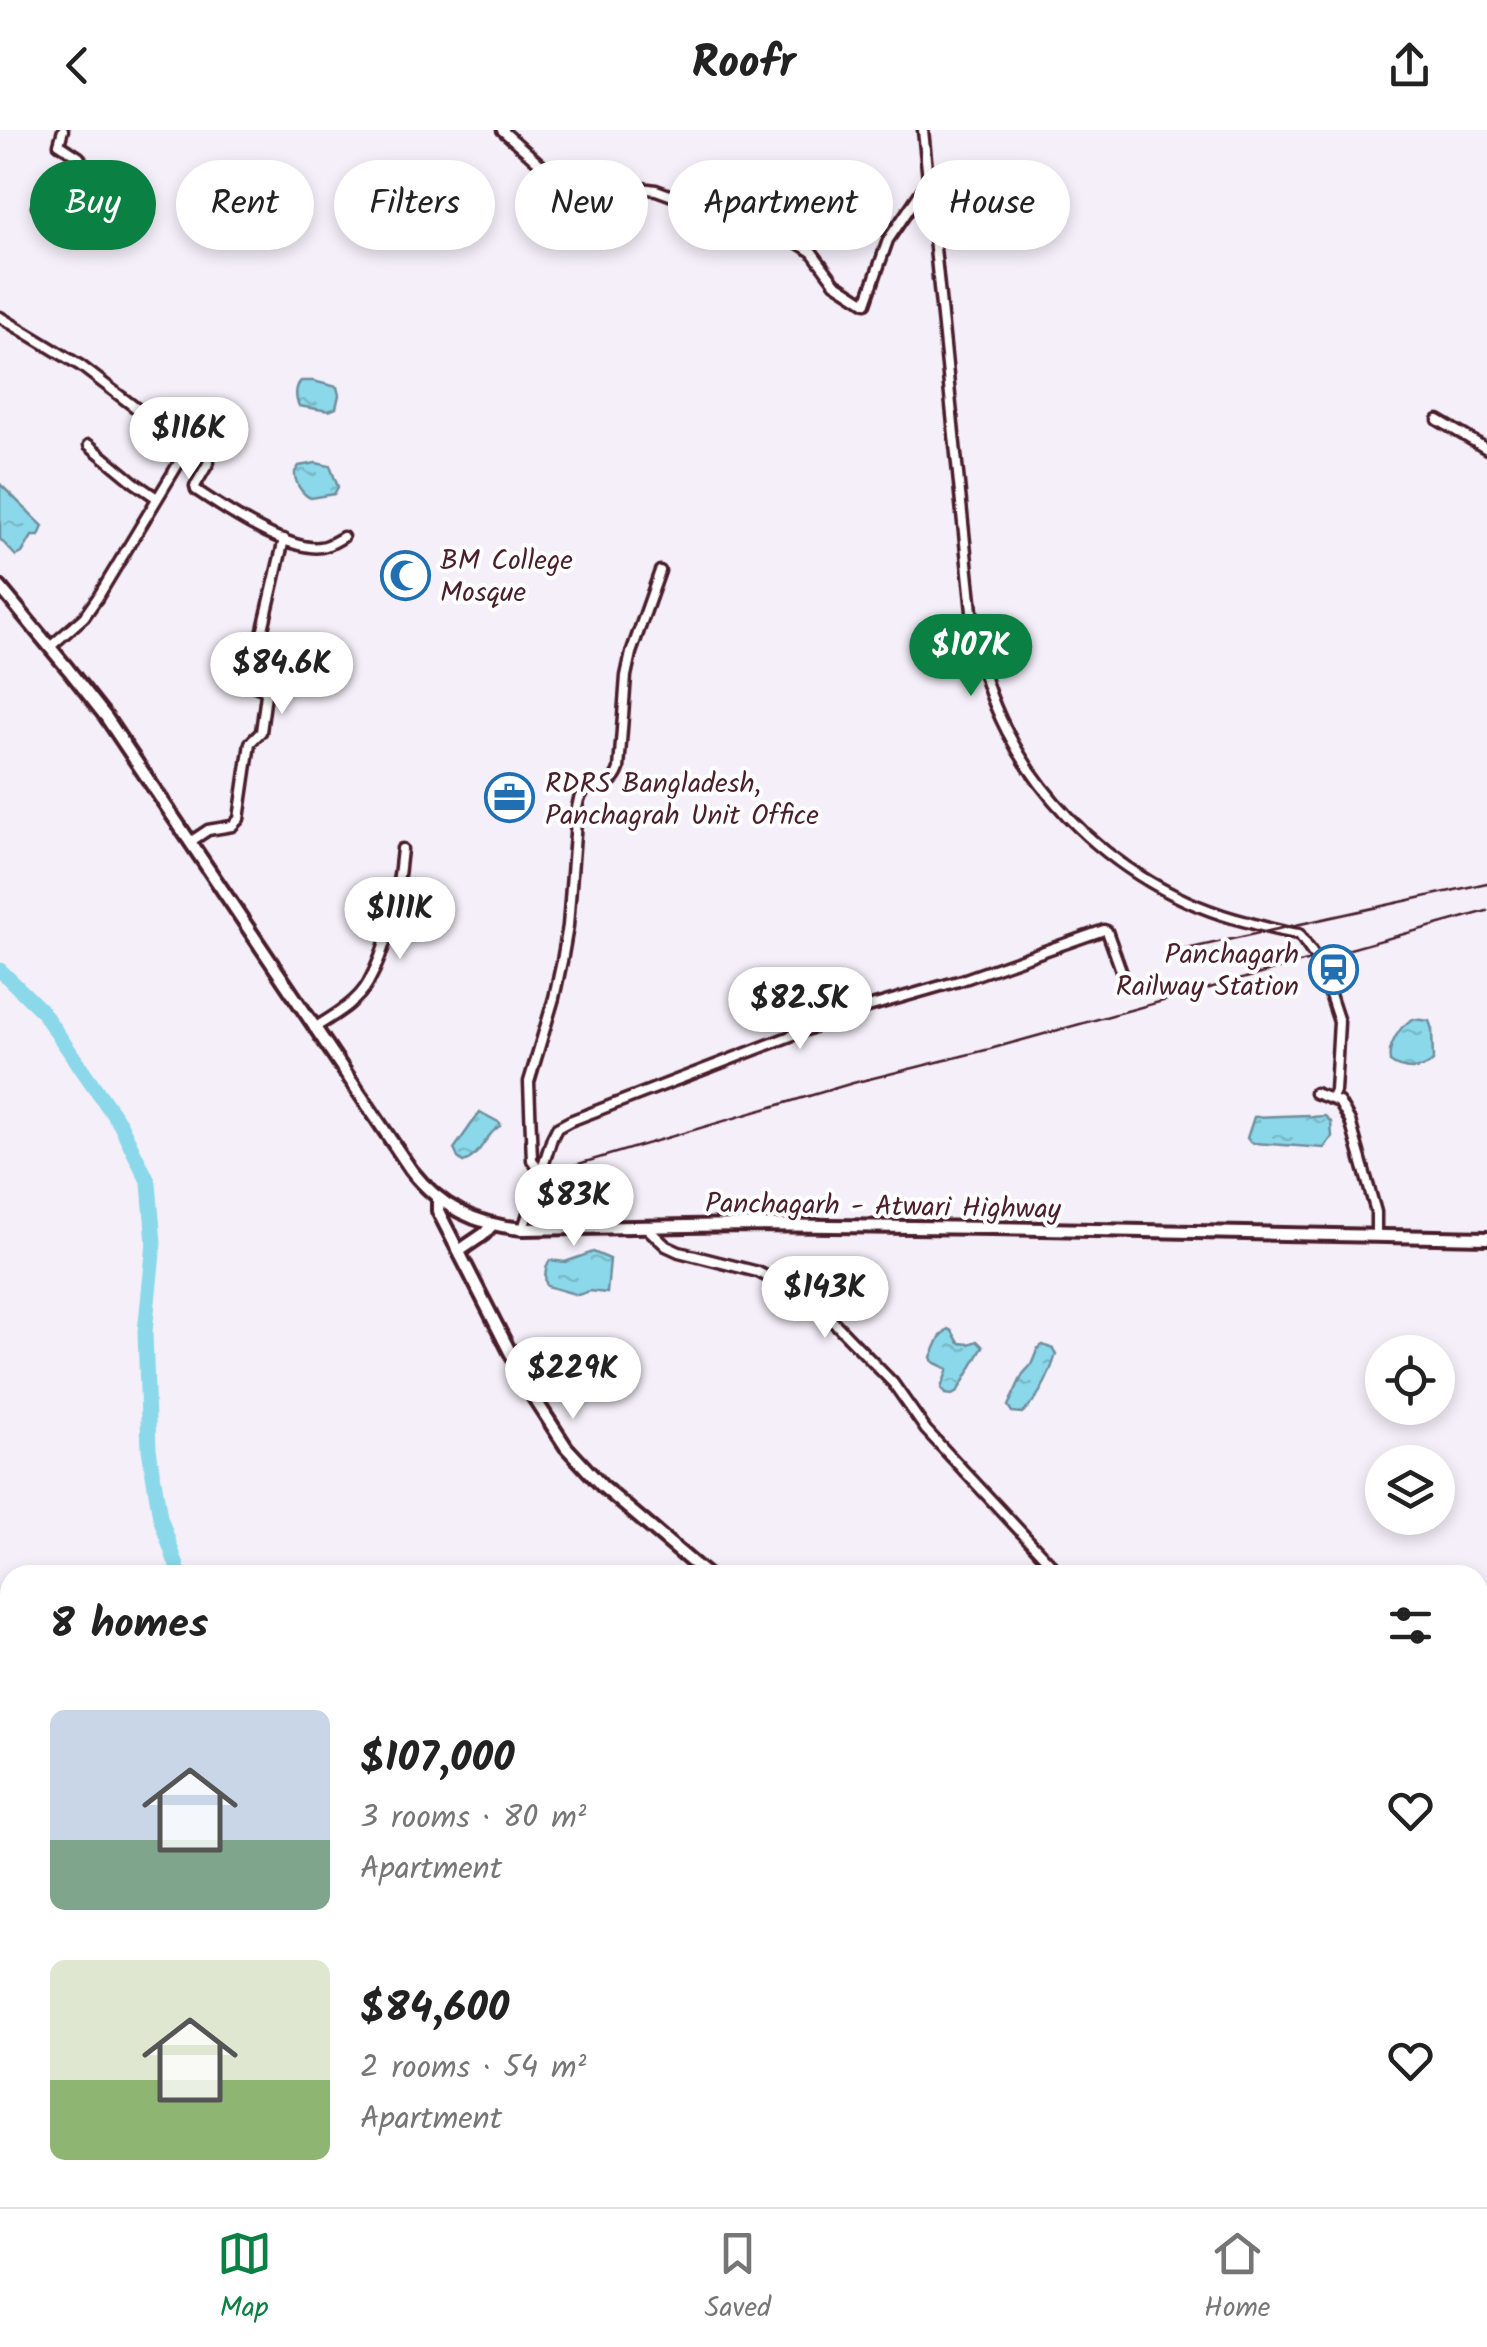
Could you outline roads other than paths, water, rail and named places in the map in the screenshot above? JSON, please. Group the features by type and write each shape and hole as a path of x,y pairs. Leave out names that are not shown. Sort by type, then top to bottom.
{"main road":[{"name":"Panchagarh - Atwari Highway","path":"0,588 106,717 400,1156 438,1199 466,1216 523,1229 744,1225 1487,1238"},
{"path":"438,1199 438,1212 530,1393 566,1447 602,1486 696,1565"},
{"path":"459,1252 492,1225"}],"street":[{"path":"61,130 59,144 81,160"},
{"path":"502,130 560,177 656,190 794,240 812,252 835,283 866,303 888,240 913,204"},
{"path":"922,130 925,160"},
{"path":"935,250 974,631 991,698 1022,755 1061,810 1118,862 1195,906 1299,934 1320,964 1339,1022 1332,1098"},
{"path":"0,317 81,366 208,457 209,462 194,486 196,490 251,525 284,539 316,548 343,536"},
{"path":"1438,420 1487,450"},
{"path":"89,445 157,498"},
{"path":"50,647 92,608 189,446"},
{"path":"190,842 208,830 232,826 239,818 250,743 262,732 266,694 252,681 284,539"},
{"path":"540,1172 532,1160 529,1082 562,962 577,808 585,789 610,783 616,776 631,653 660,572"},
{"path":"314,1028 346,1006 368,983 380,962 402,848"},
{"path":"523,1229 554,1132 570,1120 860,1009 962,980 1104,930 1123,976"},
{"path":"1315,1093 1332,1098 1344,1108 1350,1121 1376,1212 1376,1236"},
{"path":"647,1228 679,1252 758,1272 798,1292 823,1312 904,1395 926,1430 1051,1565"}],"water":[{"path":"301,381 337,387 336,408 329,411 299,406 296,393"},
{"path":"299,466 330,466 338,487 334,494 311,498 299,487 295,472"},
{"path":"0,484 43,526 39,536 32,536 16,556 0,539"},
{"path":"1413,1019 1429,1021 1433,1061 1418,1069 1406,1069 1390,1062 1390,1050 1399,1032"},
{"path":"480,1112 500,1126 474,1156 463,1162 454,1149"},
{"path":"1325,1116 1331,1122 1332,1137 1324,1148 1254,1143 1247,1138 1254,1117"},
{"path":"593,1252 610,1259 607,1293 590,1291 578,1295 547,1286 550,1260 565,1262"},
{"path":"948,1329 959,1343 977,1341 983,1347 952,1395 941,1388 948,1369 931,1357"},
{"path":"1043,1345 1056,1354 1047,1378 1022,1413 1012,1412 1008,1406"}],"waterway":[{"path":"0,970 41,1010 120,1124 149,1183 154,1243 145,1332 149,1449 160,1517 177,1565"}],"railway":[{"path":"1164,954 1487,883"},
{"path":"558,1170 853,1083 990,1049 1487,911"}],"place":[{"name":"BM College Mosque","path":"405,575"},
{"name":"RDRS Bangladesh, Panchagrah Unit Office","path":"510,798"},
{"name":"Panchagarh Railway Station","path":"1334,969"}]}
